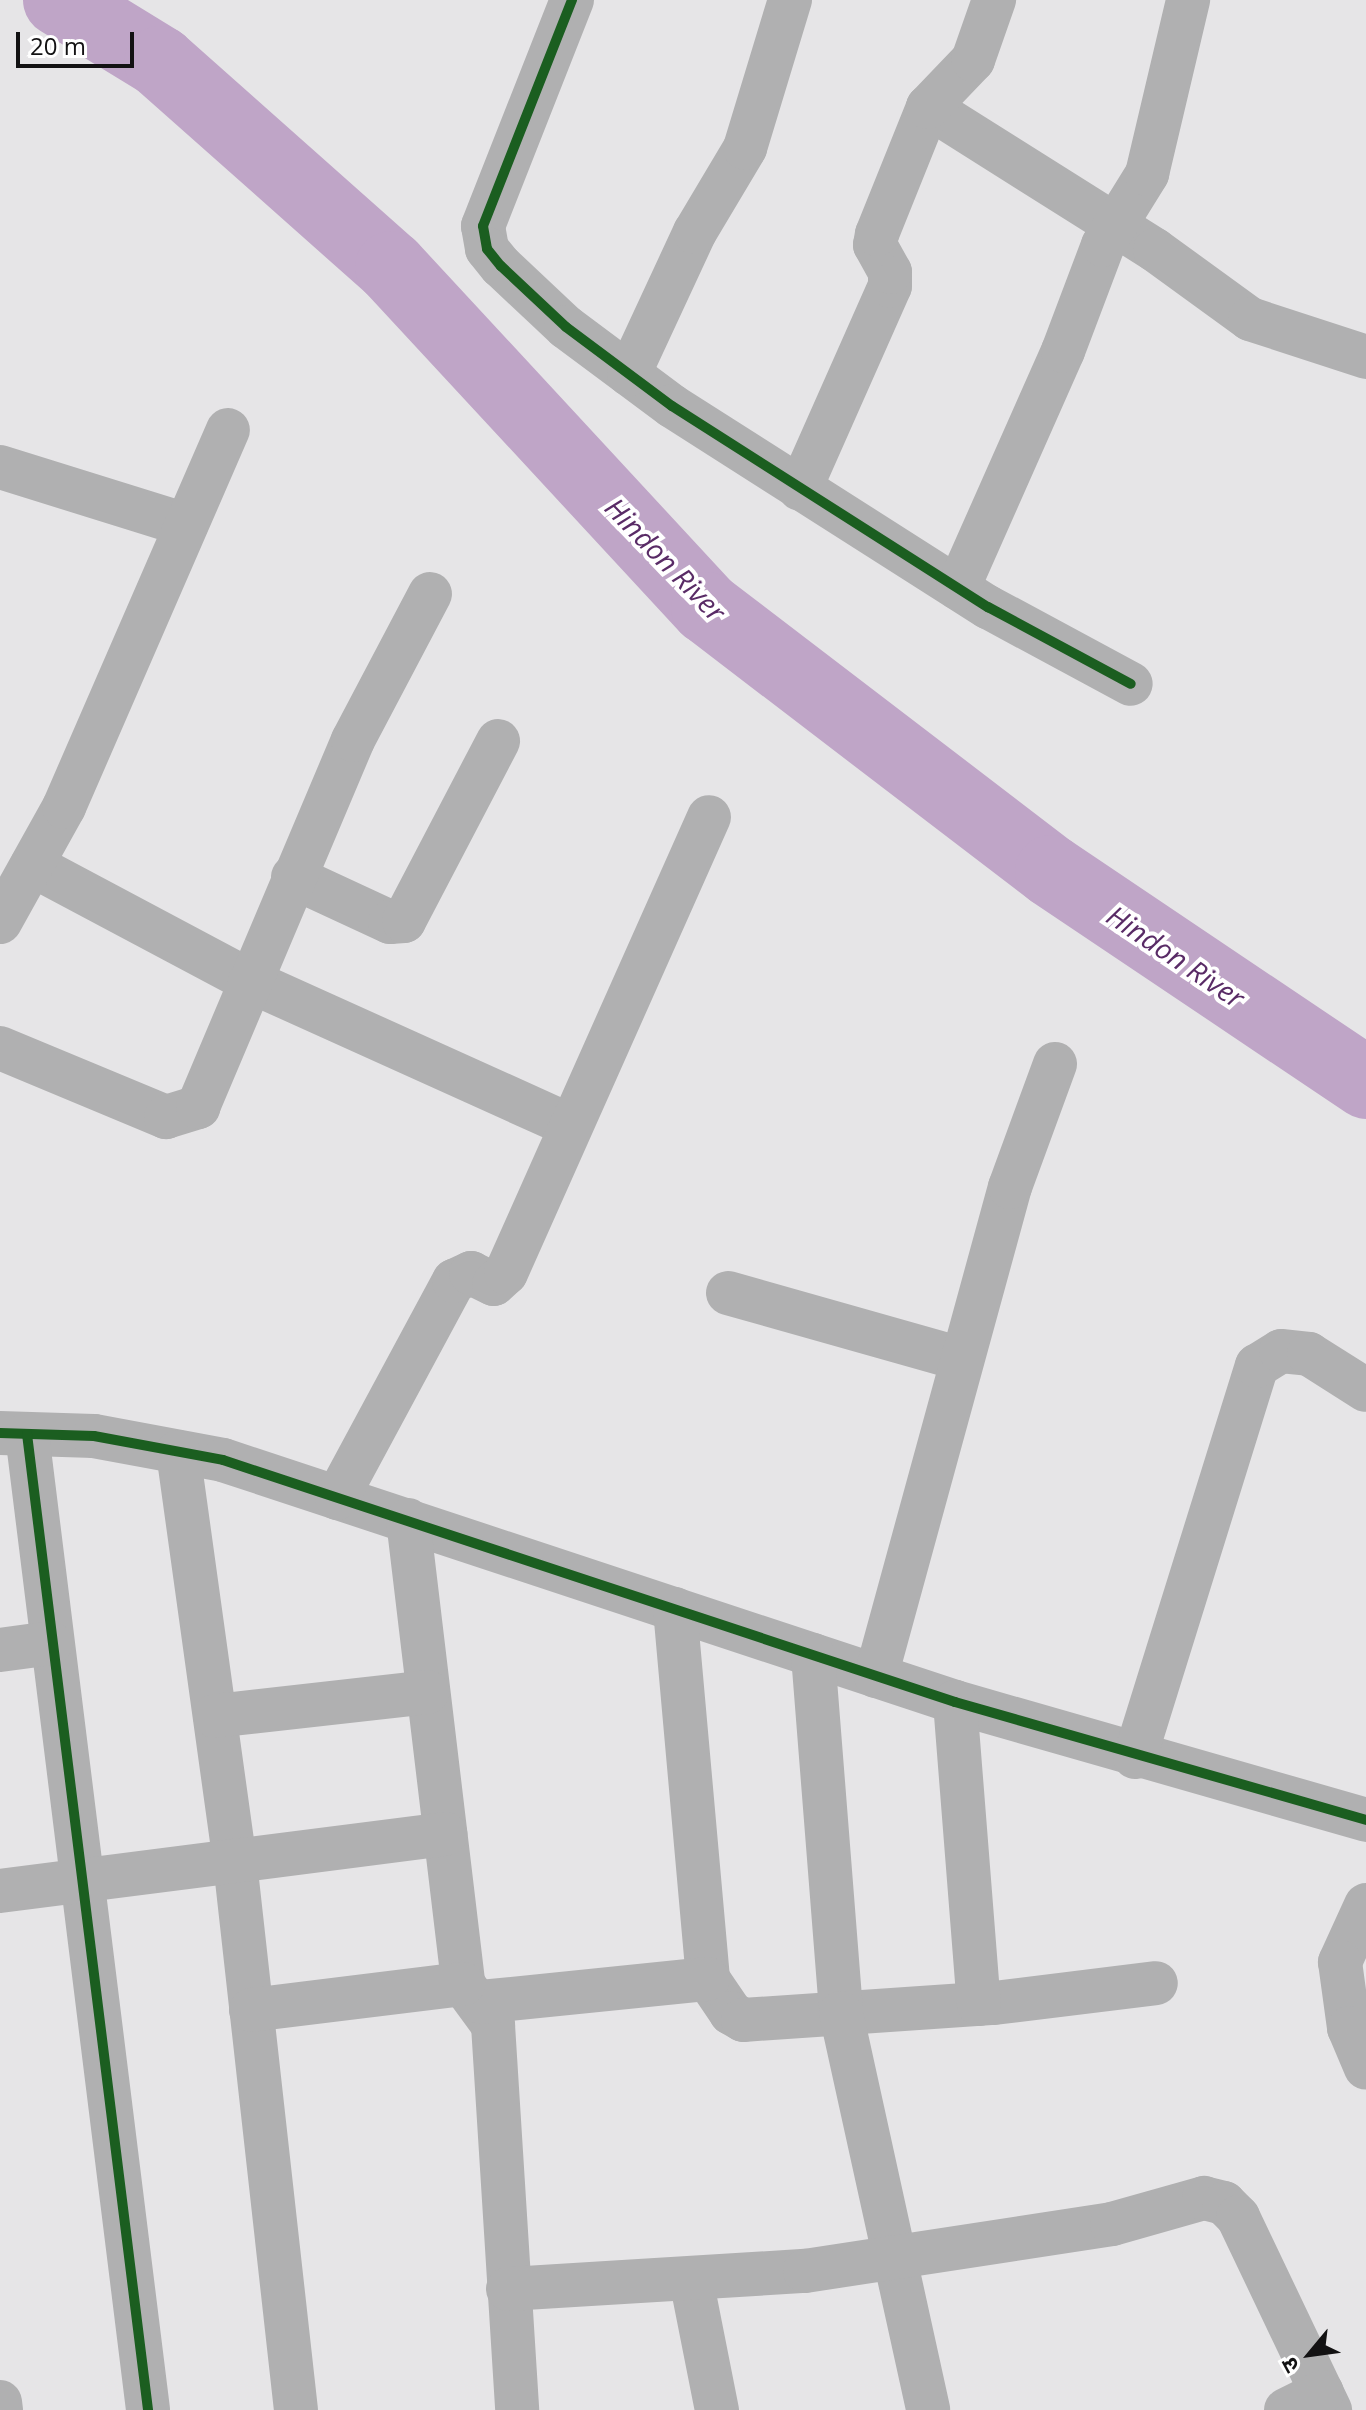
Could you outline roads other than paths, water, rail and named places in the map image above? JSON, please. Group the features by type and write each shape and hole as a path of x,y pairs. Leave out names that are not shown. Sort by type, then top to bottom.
{"street":[{"path":"572,0 483,226 487,249 566,327 629,374 800,489 958,588 1131,684"},
{"path":"629,374 695,232 745,148 790,0"},
{"path":"800,489 890,286 890,272 875,245 877,234 928,107 973,60 994,0"},
{"path":"958,588 1116,224 1147,174 1188,0"},
{"path":"928,107 1116,224 1250,319 1366,357"},
{"path":"0,922 64,807 228,430"},
{"path":"0,467 186,525"},
{"path":"0,1048 166,1117 198,1107 353,740 430,594"},
{"path":"293,877 390,922 404,921 498,741"},
{"path":"337,1498 454,1281 471,1273 494,1284 501,1281 709,817"},
{"path":"32,865 250,981 569,1125"},
{"path":"876,1676 1010,1187 1055,1064"},
{"path":"728,1293 962,1359"},
{"path":"1135,1757 1257,1366 1281,1351 1309,1354 1366,1390"},
{"path":"148,2410 51,1643 13,1433 94,1436 223,1460 955,1702 1135,1757 1366,1820"},
{"path":"178,1452 235,1862 296,2410"},
{"path":"408,1520 445,1834 472,1993 493,2025 517,2410"},
{"path":"675,1609 708,1979 716,1997 743,2020 979,2004 1156,1983"},
{"path":"0,1650 51,1643"},
{"path":"813,1655 841,2013 928,2410"},
{"path":"215,1716 428,1692"},
{"path":"955,1702 979,2004"},
{"path":"0,1891 445,1834"},
{"path":"1366,1905 1340,1962 1349,2028 1366,2068"},
{"path":"251,2010 708,1979"},
{"path":"508,2289 691,2279 893,2258 1112,2224 1204,2198 1224,2203 1238,2217 1313,2404"},
{"path":"691,2279 717,2410"},
{"path":"0,2402 1,2410"}],"waterway":[{"name":"Hindon River","path":"59,0 160,62 391,267 707,608 1051,871 1366,1083"}]}
